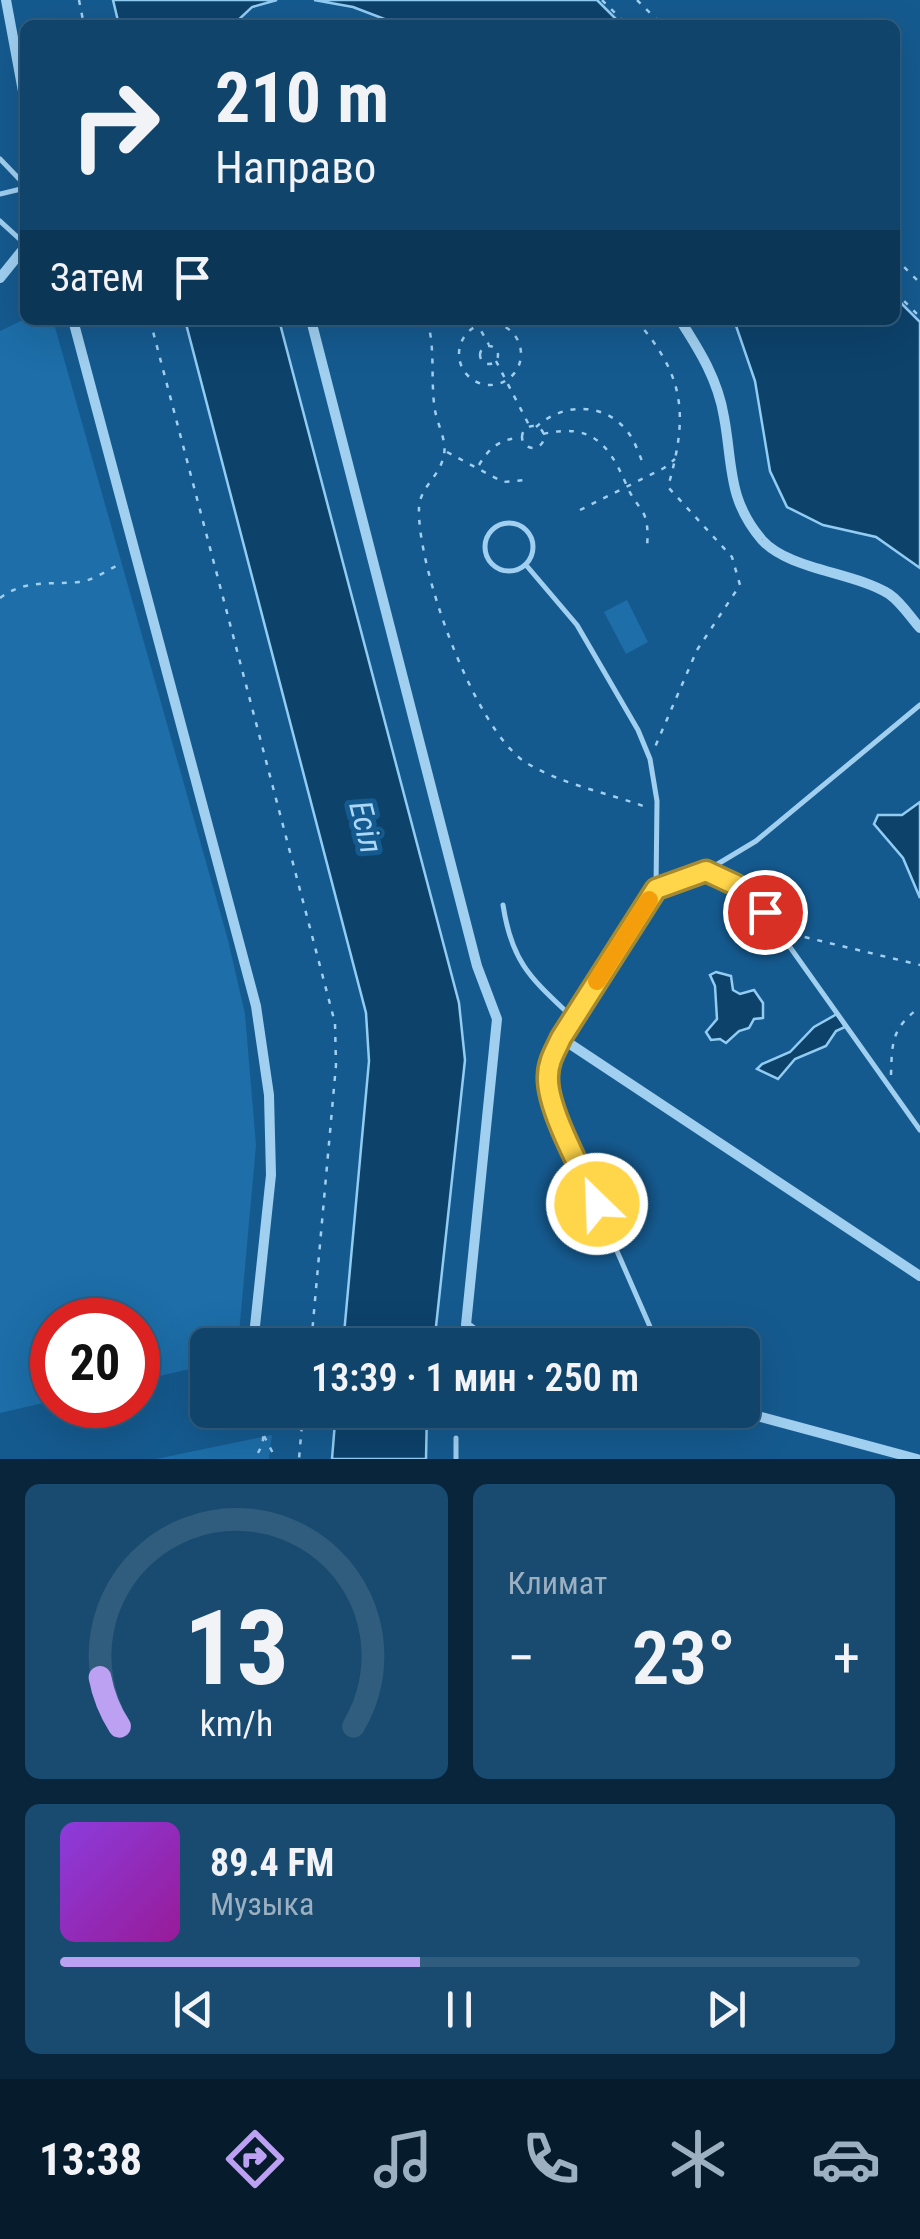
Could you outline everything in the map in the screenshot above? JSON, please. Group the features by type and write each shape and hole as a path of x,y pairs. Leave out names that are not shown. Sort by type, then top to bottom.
{"street":[{"path":"6,0 20,75"},
{"path":"0,278 20,252"},
{"path":"74,325 256,1006 270,1095 271,1175 255,1328"},
{"path":"312,325 477,966 497,1019 466,1325 470,1328"},
{"path":"683,325 710,366 724,417 729,470 740,507 764,542 788,557 891,595 920,628"},
{"path":"561,1038 920,1276"},
{"path":"760,1417 917,1459"}],"lane":[{"path":"0,159 20,181"},
{"path":"0,222 20,241"},
{"path":"511,522 524,528 532,539 533,553 526,565 514,572 500,570 489,562 484,548 497,525 511,522"},
{"path":"526,565 577,625 631,716 650,759 657,811 656,889 561,1038 547,1080 551,1100 651,1328"},
{"path":"656,889 706,871 756,841 920,705"},
{"path":"706,871 736,885 765,912 920,1130"},
{"path":"503,906 507,930 522,966 573,1018"},
{"path":"456,1438 456,1459"}],"path":[{"path":"602,0 622,20"},
{"path":"637,0 657,20"},
{"path":"900,263 920,283"},
{"path":"900,297 920,318"},
{"path":"151,325 336,1024 336,1065 313,1328"},
{"path":"427,325 435,416 446,451 440,468 421,492 419,511 428,566 452,650 504,744 526,762 657,811"},
{"path":"481,325 470,331 459,348 462,368 476,382 496,385 506,381 519,366 520,345 508,329 495,325"},
{"path":"640,325 657,344 672,374 683,421 668,487 732,558 740,585 697,650 650,759"},
{"path":"478,326 496,350 496,362 530,427"},
{"path":"490,346 481,352 480,358 496,362"},
{"path":"530,427 560,410 575,406 591,410 614,419 627,431 642,461"},
{"path":"478,466 504,439 522,437 530,427"},
{"path":"536,427 543,434"},
{"path":"543,434 574,430 600,440 643,509 648,526 647,548"},
{"path":"522,437 530,448 536,448 542,444 543,434"},
{"path":"446,451 503,482 526,480"},
{"path":"580,510 676,458"},
{"path":"0,598 12,589 48,580 82,582 116,566"},
{"path":"780,933 920,966"},
{"path":"893,1091 893,1046 900,1022 920,1007"},
{"path":"260,1428 276,1459"},
{"path":"299,1459 302,1428"},
{"path":"254,1459 264,1446 264,1435"}],"shaded area":[{"path":"20,321 20,325 54,325 228,940 245,1014 256,1145 240,1328 190,1328 190,1369 160,1376 160,1298 30,1298 30,1406 0,1413 0,331"},
{"path":"627,600 648,642 626,654 604,612"},
{"path":"272,1435 269,1459 156,1459"}],"water":[{"path":"113,0 277,0 252,7 238,20 118,20"},
{"path":"314,0 597,0 617,20 387,20 353,7"},
{"path":"900,302 920,322 920,568 876,537 823,525 787,507 770,471 755,381 736,325 900,325"},
{"name":"Есіл","path":"186,325 280,325 459,1003 465,1060 436,1328 345,1328 369,1061 366,1013"},
{"path":"920,802 920,898 903,858 874,824 878,815 902,815"},
{"path":"716,972 731,976 733,990 740,994 754,990 763,1003 763,1018 754,1019 749,1028 726,1043 711,1040 706,1032 717,1019 715,986 710,975"},
{"path":"837,1014 845,1027 836,1031 826,1046 795,1059 778,1079 757,1069 790,1052 814,1027"},
{"path":"335,1428 427,1428 426,1459 332,1459"}],"slow traffic":[{"path":"597,981 649,900"}],"route":[{"path":"597,1204 551,1100 547,1080 561,1038 656,889 706,871 736,885 765,912"}]}
